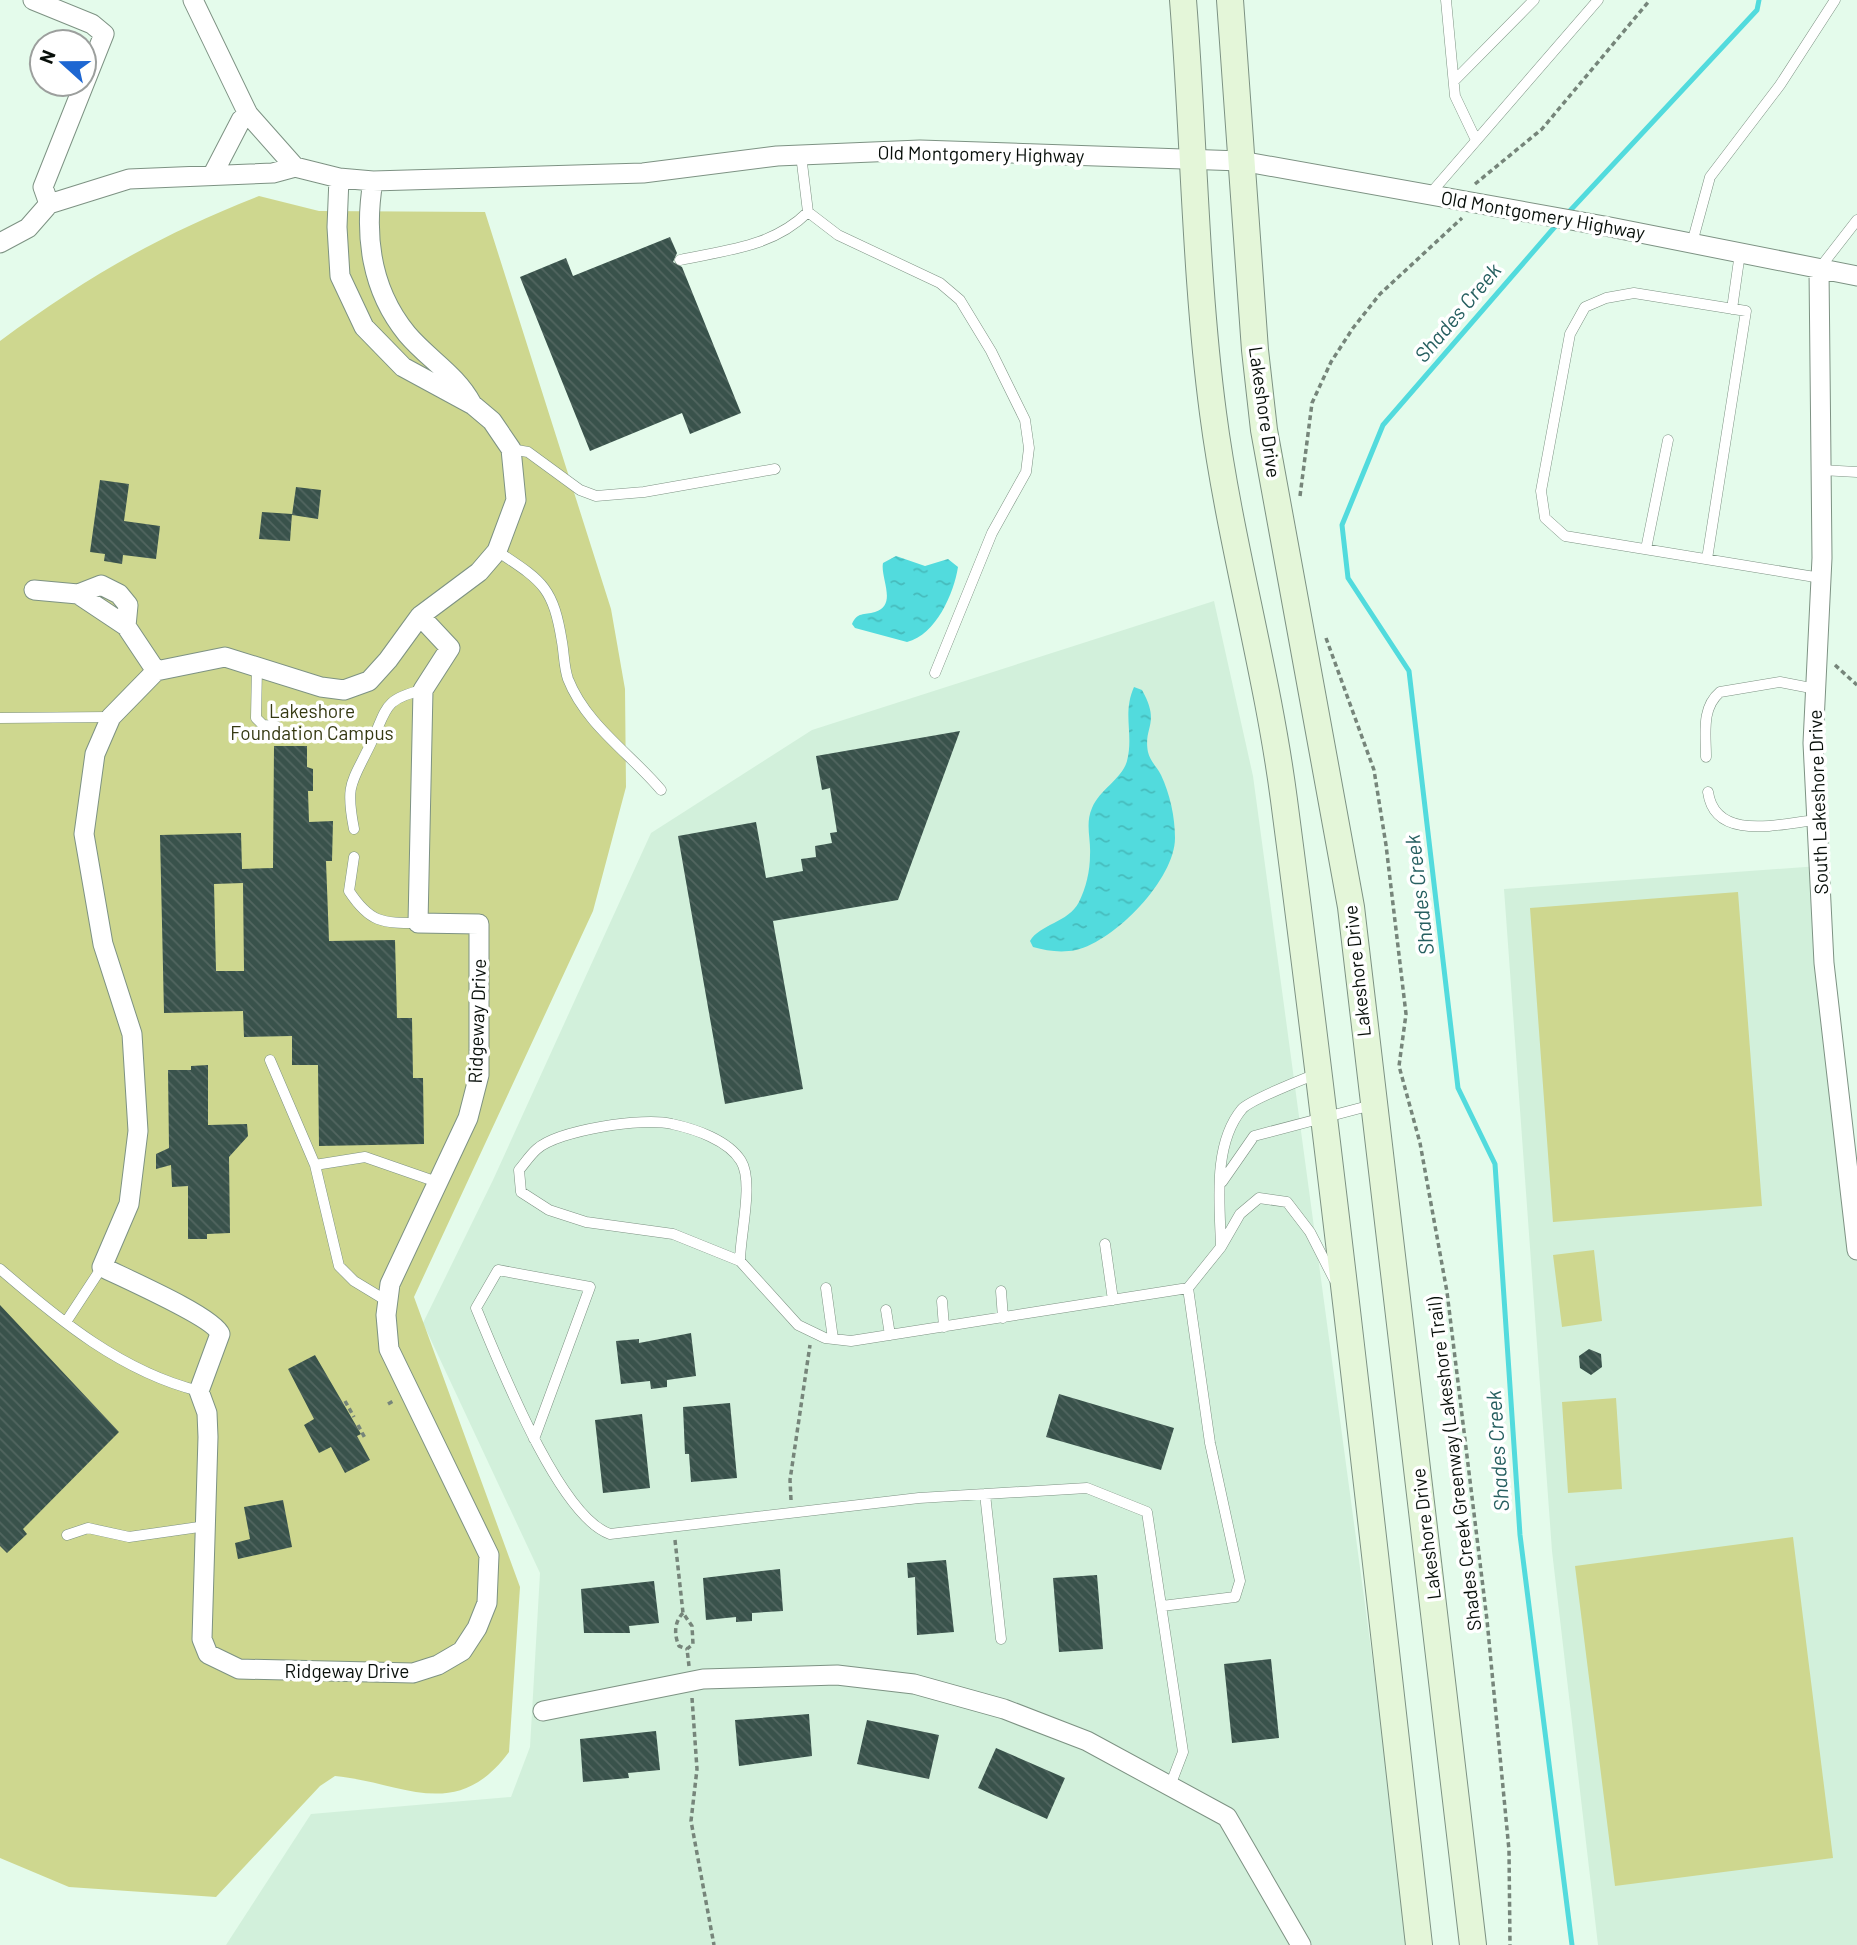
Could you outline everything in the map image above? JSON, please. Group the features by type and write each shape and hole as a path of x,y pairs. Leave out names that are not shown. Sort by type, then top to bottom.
{"main road":[{"path":"1183,0 1195,160 1199,277 1213,416 1278,754 1325,1118 1419,1945"},
{"name":"Lakeshore Drive","path":"1230,0 1265,430 1351,907 1372,1105 1473,1945"},
{"path":"1278,754 1322,747"}],"street":[{"path":"33,0 92,24 104,34 43,187 49,204"},
{"path":"0,243 28,228 49,204 129,179 273,173 295,167 248,114 193,0"},
{"path":"213,174 241,120 248,114"},
{"name":"Old Montgomery Highway","path":"295,167 339,178 373,181 643,173 801,155 920,150 1241,161 1525,211 1857,276"},
{"path":"199,1391 220,1340 218,1327 194,1312 102,1267 129,1204 138,1130 132,1034 103,944 83,834 95,754 111,717 156,670 225,657 321,687 344,691 369,681 420,616 479,572 497,551 516,500 512,449 492,421 473,405 403,367 364,327 340,276 337,227 339,178"},
{"path":"373,181 368,213 369,246 380,289 407,334 461,384 473,405"},
{"name":"South Lakeshore Drive","path":"1819,269 1821,578 1813,743 1824,963 1857,1250"},
{"path":"351,297 380,289"},
{"path":"34,590 78,594 101,584 119,594 128,605 125,626 156,670"},
{"path":"418,923 424,690 450,648 420,616"},
{"name":"Ridgeway Drive","path":"199,1391 207,1413 202,1639 208,1654 239,1669 413,1673 438,1665 462,1651 487,1603 489,1555 389,1349 388,1302 395,1272 468,1118 479,1075 479,925 418,923"},
{"path":"542,1711 691,1681 837,1675 914,1684 1004,1709 1087,1741 1227,1817 1301,1945"}],"lane":[{"path":"1446,0 1455,96 1475,138"},
{"path":"1454,81 1534,0"},
{"path":"1430,194 1475,138 1598,0"},
{"path":"1692,243 1710,177 1780,85 1835,0"},
{"path":"801,155 808,212 838,236 940,283 960,300 991,351 1025,420 1029,448 1026,472 992,533 935,673"},
{"path":"680,260 769,240 792,228 808,212"},
{"path":"1819,269 1857,220"},
{"path":"1732,309 1740,253"},
{"path":"1707,559 1746,311 1634,293 1606,298 1586,307 1570,334 1541,491 1545,518 1565,536 1821,578"},
{"path":"1646,549 1668,440"},
{"path":"512,449 528,452 580,490 596,496 644,492 775,470"},
{"path":"1821,470 1857,472"},
{"path":"497,551 541,581 557,609 568,679 594,720 638,762 661,790"},
{"path":"257,667 256,718 263,725 276,726"},
{"path":"1706,757 1706,716 1710,704 1720,692 1780,682 1816,689"},
{"path":"354,829 348,801 349,785 373,741 384,709 396,698 424,690"},
{"path":"0,718 111,717"},
{"path":"1708,792 1710,804 1717,816 1734,824 1755,826 1817,820"},
{"path":"354,857 349,891 359,906 386,923 418,923"},
{"path":"270,1060 316,1166 339,1266 354,1281 388,1302"},
{"path":"1221,1247 1219,1186 1228,1135 1243,1108 1319,1072"},
{"path":"1219,1186 1254,1136 1372,1105"},
{"path":"740,1261 747,1189 742,1163 730,1147 705,1135 670,1123 633,1124 564,1135 537,1149 519,1170 522,1192 549,1210 586,1222 673,1234 740,1261 799,1325 833,1339 851,1341 1188,1289 1221,1247 1240,1214 1259,1198 1287,1202 1310,1232 1346,1303"},
{"path":"316,1166 365,1157 437,1182"},
{"path":"1105,1244 1113,1300"},
{"path":"66,1322 102,1267"},
{"path":"0,1269 66,1322 130,1364 168,1384 199,1391"},
{"path":"534,1439 590,1287 498,1270 476,1308 534,1439 579,1510 599,1530 610,1534 919,1497 1087,1488 1147,1511 1183,1752 1170,1786"},
{"path":"826,1288 833,1339"},
{"path":"1162,1606 1235,1597 1240,1581 1210,1443 1188,1289"},
{"path":"1001,1291 1003,1318"},
{"path":"942,1301 944,1327"},
{"path":"886,1310 890,1335"},
{"path":"985,1494 1001,1639"},
{"path":"67,1535 88,1528 129,1537 206,1526"}],"path":[{"path":"1474,185 1542,129 1650,0"},
{"path":"1300,500 1310,414 1317,389 1331,362 1380,294 1464,215"},
{"name":"Shades Creek Greenway (Lakeshore Trail)","path":"1323,630 1374,770 1386,845 1406,1014 1399,1066 1420,1143 1447,1292 1487,1620 1509,1850 1510,1945"},
{"path":"1818,649 1857,685"},
{"path":"792,1513 790,1480 812,1331"},
{"path":"345,1401 354,1418"},
{"path":"358,1425 366,1440"},
{"path":"673,1526 683,1613 693,1630 693,1644 687,1649 680,1646 676,1637 676,1624 683,1613"},
{"path":"691,1681 697,1769 691,1821 714,1945"}],"shaded area":[{"path":"1214,601 1253,776 1411,1945 226,1945 311,1814 511,1797 530,1747 540,1573 423,1323 493,1180 651,833 812,730"},
{"path":"1819,866 1857,1235 1857,1945 1598,1945 1552,1551 1504,889"}],"green space":[{"name":"Lakeshore Foundation Campus","path":"259,196 319,211 485,212 611,609 625,689 626,787 593,911 414,1297 520,1587 509,1752 489,1774 469,1787 448,1793 406,1790 335,1776 320,1786 216,1897 69,1887 0,1858 0,341 93,277 125,259 189,226"},
{"path":"1738,892 1762,1206 1553,1222 1530,908"},
{"path":"1594,1250 1602,1321 1562,1327 1553,1255"},
{"path":"1616,1398 1622,1489 1568,1493 1562,1402"},
{"path":"1793,1537 1833,1858 1615,1886 1575,1566"}],"water":[{"path":"896,556 925,566 948,559 958,567 942,612 927,631 907,642 855,628 852,624 859,616 875,612 886,604 883,563"},
{"path":"1134,687 1142,690 1148,701 1151,718 1148,752 1164,782 1171,806 1175,838 1172,854 1154,889 1140,906 1108,934 1076,950 1054,951 1033,947 1030,941 1035,935 1068,915 1084,891 1090,861 1090,814 1095,802 1127,761 1128,715"}],"building":[{"path":"670,237 677,253 673,262 682,267 741,413 690,434 682,413 590,451 520,277 566,258 573,276"},
{"path":"100,480 129,484 124,521 160,526 156,559 123,555 122,564 104,561 105,554 90,552"},
{"path":"296,487 321,490 318,519 292,515"},
{"path":"262,512 292,514 290,541 259,539"},
{"path":"960,731 898,900 773,921 803,1089 725,1104 678,836 756,822 766,878 803,871 801,859 816,857 815,846 832,843 830,833 837,832 830,788 822,790 816,756"},
{"path":"274,746 307,746 307,767 313,769 313,791 308,791 309,822 333,821 332,861 326,861 329,941 395,940 397,1018 412,1018 413,1078 423,1078 424,1144 319,1146 318,1065 292,1065 292,1036 244,1037 243,1011 164,1013 160,835 241,833 242,869 273,868","holes":["243,883 244,971 216,971 214,884"]},
{"path":"208,1065 208,1125 247,1124 248,1136 229,1157 230,1233 207,1234 207,1239 188,1239 188,1186 172,1187 171,1165 156,1169 156,1154 169,1148 168,1070 191,1070 191,1066"},
{"path":"0,1305 119,1432 23,1529 27,1534 7,1553 0,1546"},
{"path":"691,1333 696,1376 667,1380 667,1387 651,1389 650,1381 621,1384 616,1341 639,1339 639,1343"},
{"path":"1589,1349 1601,1354 1602,1367 1591,1375 1580,1368 1579,1356"},
{"path":"315,1355 361,1434 357,1436 370,1460 345,1473 331,1447 319,1453 304,1425 314,1419 288,1369"},
{"path":"1059,1394 1174,1428 1161,1470 1046,1437"},
{"path":"730,1403 737,1478 691,1482 689,1454 685,1454 683,1407"},
{"path":"642,1414 650,1488 603,1493 595,1420"},
{"path":"283,1500 292,1547 238,1559 235,1543 250,1539 244,1507"},
{"path":"946,1560 954,1632 917,1635 915,1577 908,1578 907,1563"},
{"path":"780,1569 783,1611 752,1613 752,1621 736,1622 736,1617 706,1620 703,1578"},
{"path":"1097,1575 1103,1649 1059,1652 1053,1578"},
{"path":"654,1581 659,1623 629,1626 630,1633 584,1633 581,1589"},
{"path":"1271,1659 1279,1738 1232,1743 1224,1664"},
{"path":"809,1714 812,1756 739,1766 735,1720"},
{"path":"867,1720 939,1735 929,1779 857,1764"},
{"path":"656,1731 660,1770 628,1773 629,1778 583,1782 580,1739"},
{"path":"996,1748 1065,1778 1047,1819 978,1788"}],"waterway":[{"name":"Shades Creek","path":"1566,215 1757,10 1759,0"},
{"name":"Shades Creek","path":"1559,222 1383,425 1342,525 1348,578 1409,671 1458,1088 1495,1164 1520,1535 1572,1945"}]}
